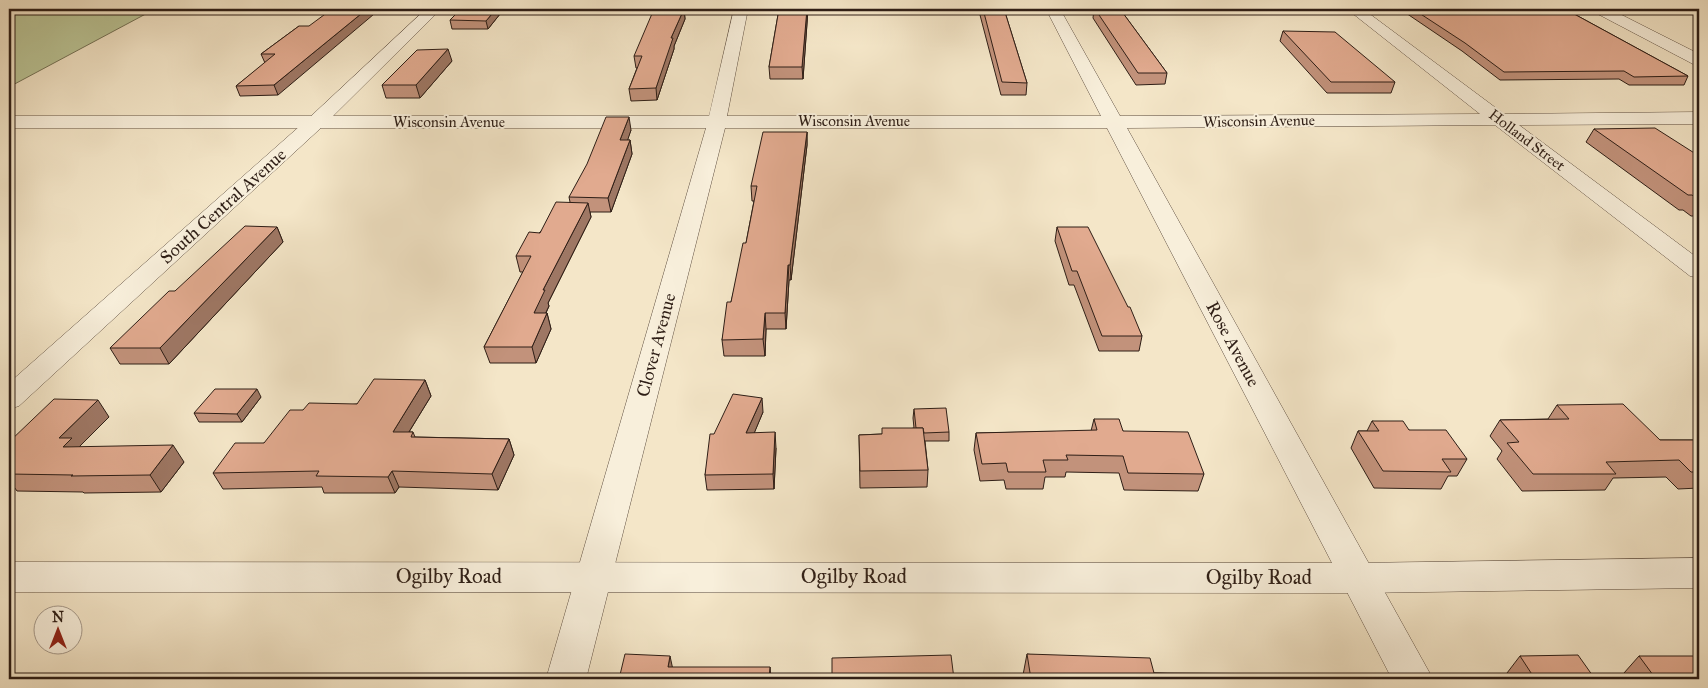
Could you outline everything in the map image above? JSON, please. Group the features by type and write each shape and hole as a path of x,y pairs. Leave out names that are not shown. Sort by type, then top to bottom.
{"street":[{"name":"South Central Avenue","path":"9,399 316,122 434,9"},
{"name":"Clover Avenue","path":"566,679 716,121 741,9"},
{"name":"Rose Avenue","path":"1053,9 1413,679"},
{"name":"Holland Street","path":"1354,9 1699,271"},
{"path":"1599,9 1699,60"},
{"name":"Wisconsin Avenue","path":"9,122 1115,122 1699,118"},
{"name":"Ogilby Road","path":"9,577 1358,578 1699,573"}],"green space":[{"path":"30,9 155,9 9,87 9,13"}],"building":[{"path":"332,9 367,9 274,85 236,86 275,54 261,54 299,26 309,26"},
{"path":"461,9 496,9 486,21 450,20"},
{"path":"654,9 684,9 671,38 673,38 656,88 629,89 642,56 634,56"},
{"path":"779,9 807,9 802,67 769,67"},
{"path":"983,9 1004,9 1027,83 1002,82"},
{"path":"1095,9 1120,9 1167,73 1138,73"},
{"path":"1413,9 1565,9 1688,76 1634,77 1624,71 1504,72 1465,43"},
{"path":"1283,31 1335,32 1395,82 1331,82"},
{"path":"448,49 416,85 382,85 417,50"},
{"path":"606,117 629,117 620,140 630,140 608,198 569,197 587,164"},
{"path":"1655,128 1699,156 1699,200 1692,195 1688,195 1594,129"},
{"path":"763,132 807,132 790,265 788,265 785,313 765,313 763,339 722,340 727,302 731,302 743,243 746,243 757,186 751,186"},
{"path":"556,202 588,203 543,290 545,290 534,313 547,313 532,347 484,347 531,256 516,256 529,232 540,233"},
{"path":"245,226 277,227 160,348 110,348 169,291 175,291"},
{"path":"1057,227 1088,227 1128,307 1130,307 1142,336 1102,336 1077,271 1072,271"},
{"path":"374,379 425,380 393,432 413,432 411,437 509,439 492,474 392,471 388,477 316,476 319,471 213,473 235,443 264,443 290,410 303,410 309,403 357,404"},
{"path":"215,389 257,389 237,414 194,413"},
{"path":"733,394 762,398 746,433 775,432 773,474 705,475 710,434 714,434"},
{"path":"54,399 98,400 59,438 72,438 63,447 173,445 150,475 71,476 73,475 9,474 9,442"},
{"path":"1623,404 1660,440 1699,440 1699,472 1691,472 1679,460 1606,462 1616,474 1533,474 1507,443 1519,442 1500,420 1569,419 1557,405"},
{"path":"946,408 949,432 924,433 923,428 916,428 914,409"},
{"path":"1094,419 1119,419 1123,431 1188,432 1204,474 1128,473 1123,456 1066,455 1068,460 1043,460 1046,472 1008,472 1006,463 982,464 976,433 1097,430"},
{"path":"1372,421 1403,421 1409,430 1446,430 1467,459 1442,459 1451,472 1383,471 1358,431 1379,431"},
{"path":"882,428 923,428 928,470 860,471 859,435 882,434"},
{"path":"625,654 670,656 668,667 770,667 769,679 619,679"},
{"path":"1027,654 1150,658 1154,673 1315,674 1317,679 1031,679"},
{"path":"951,655 954,679 832,679 832,658"},
{"path":"1578,655 1595,679 1535,679 1520,656"},
{"path":"1639,656 1699,656 1699,679 1656,679"}]}
